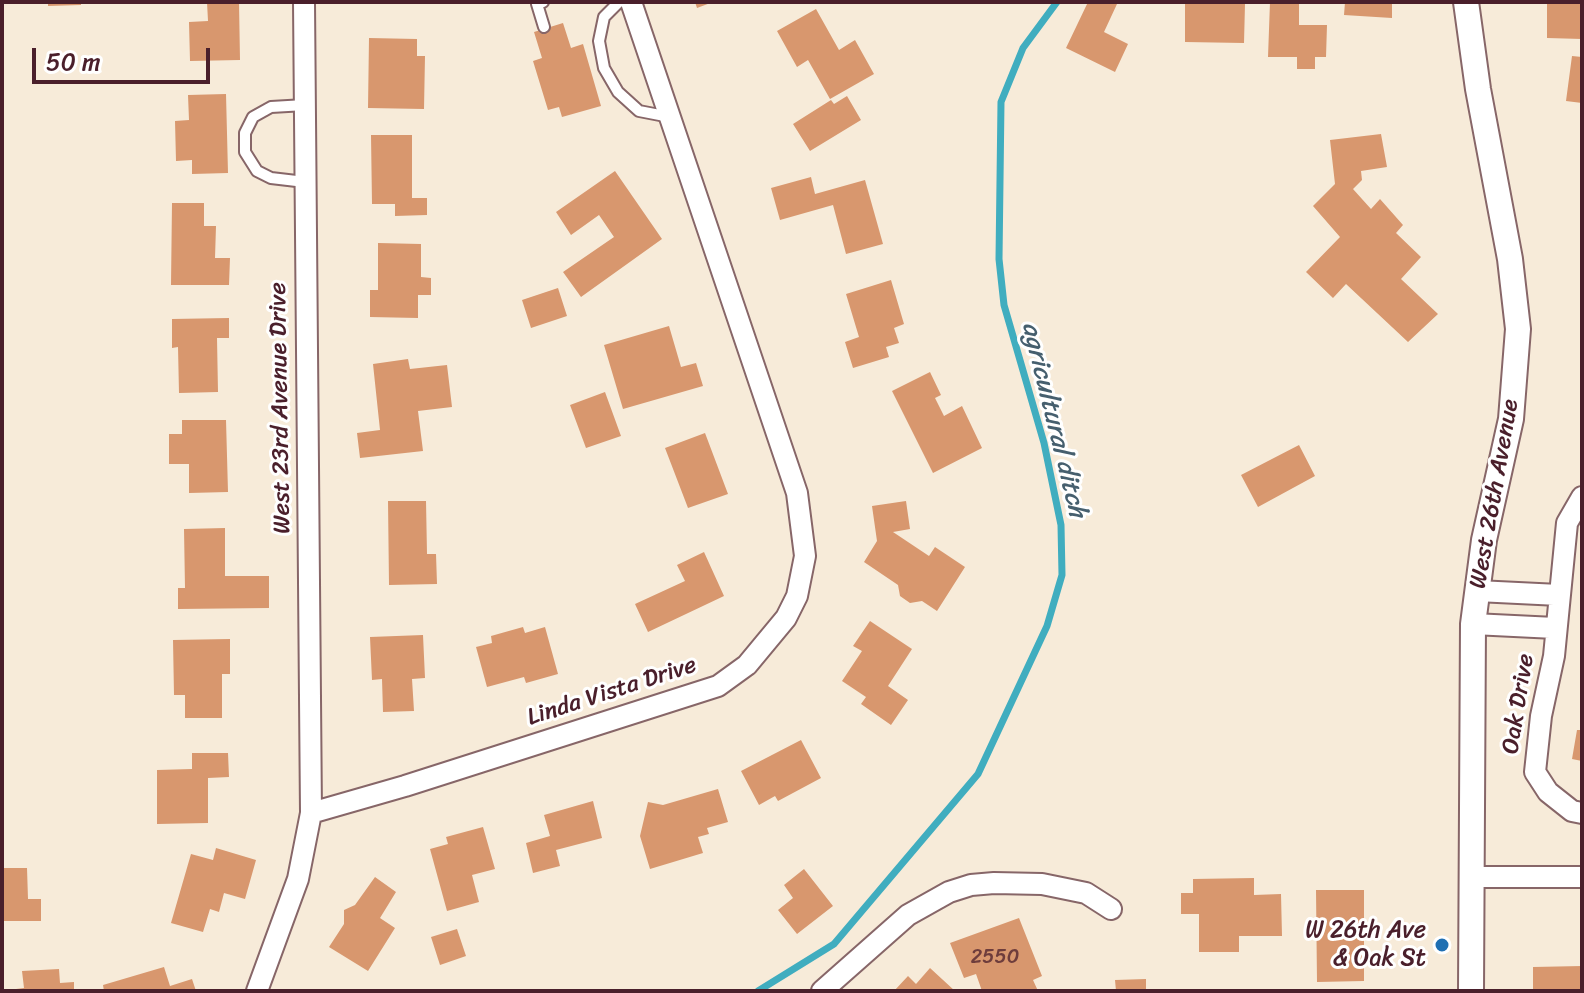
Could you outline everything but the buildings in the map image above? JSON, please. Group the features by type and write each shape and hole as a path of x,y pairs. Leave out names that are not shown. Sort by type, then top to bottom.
{"street":[{"name":"West 23rd Avenue Drive","path":"304,2 311,813"},
{"name":"Linda Vista Drive","path":"311,813 718,686 747,665 786,618 797,596 805,556 797,493 631,2"},
{"name":"West 26th Avenue","path":"1466,2 1478,89 1510,259 1518,329 1511,419 1484,540 1473,624 1471,991"},
{"name":"Oak Drive","path":"1582,497 1567,523 1554,656 1541,716 1535,772 1548,792 1572,811 1582,813"},
{"path":"1477,591 1559,595"},
{"name":"Oak Drive","path":"1473,624 1555,628"},
{"path":"257,991 298,879 311,813"},
{"path":"1471,877 1582,877"},
{"path":"822,991 908,915 949,892 983,884 1042,884 1086,893 1111,909"}],"lane":[{"path":"543,2 537,4 544,27"},
{"path":"619,2 604,17 599,41 604,68 618,92 639,111 670,117"},
{"path":"305,105 271,107 253,117 245,133 245,152 257,171 271,178 305,182"}],"waterway":[{"name":"agricultural ditch","path":"758,991 834,944 978,774 1047,626 1062,575 1061,525 1044,443 1004,305 999,259 1001,102 1023,48 1057,2"}],"place":[{"name":"W 26th Ave & Oak St","path":"1442,945"}]}
